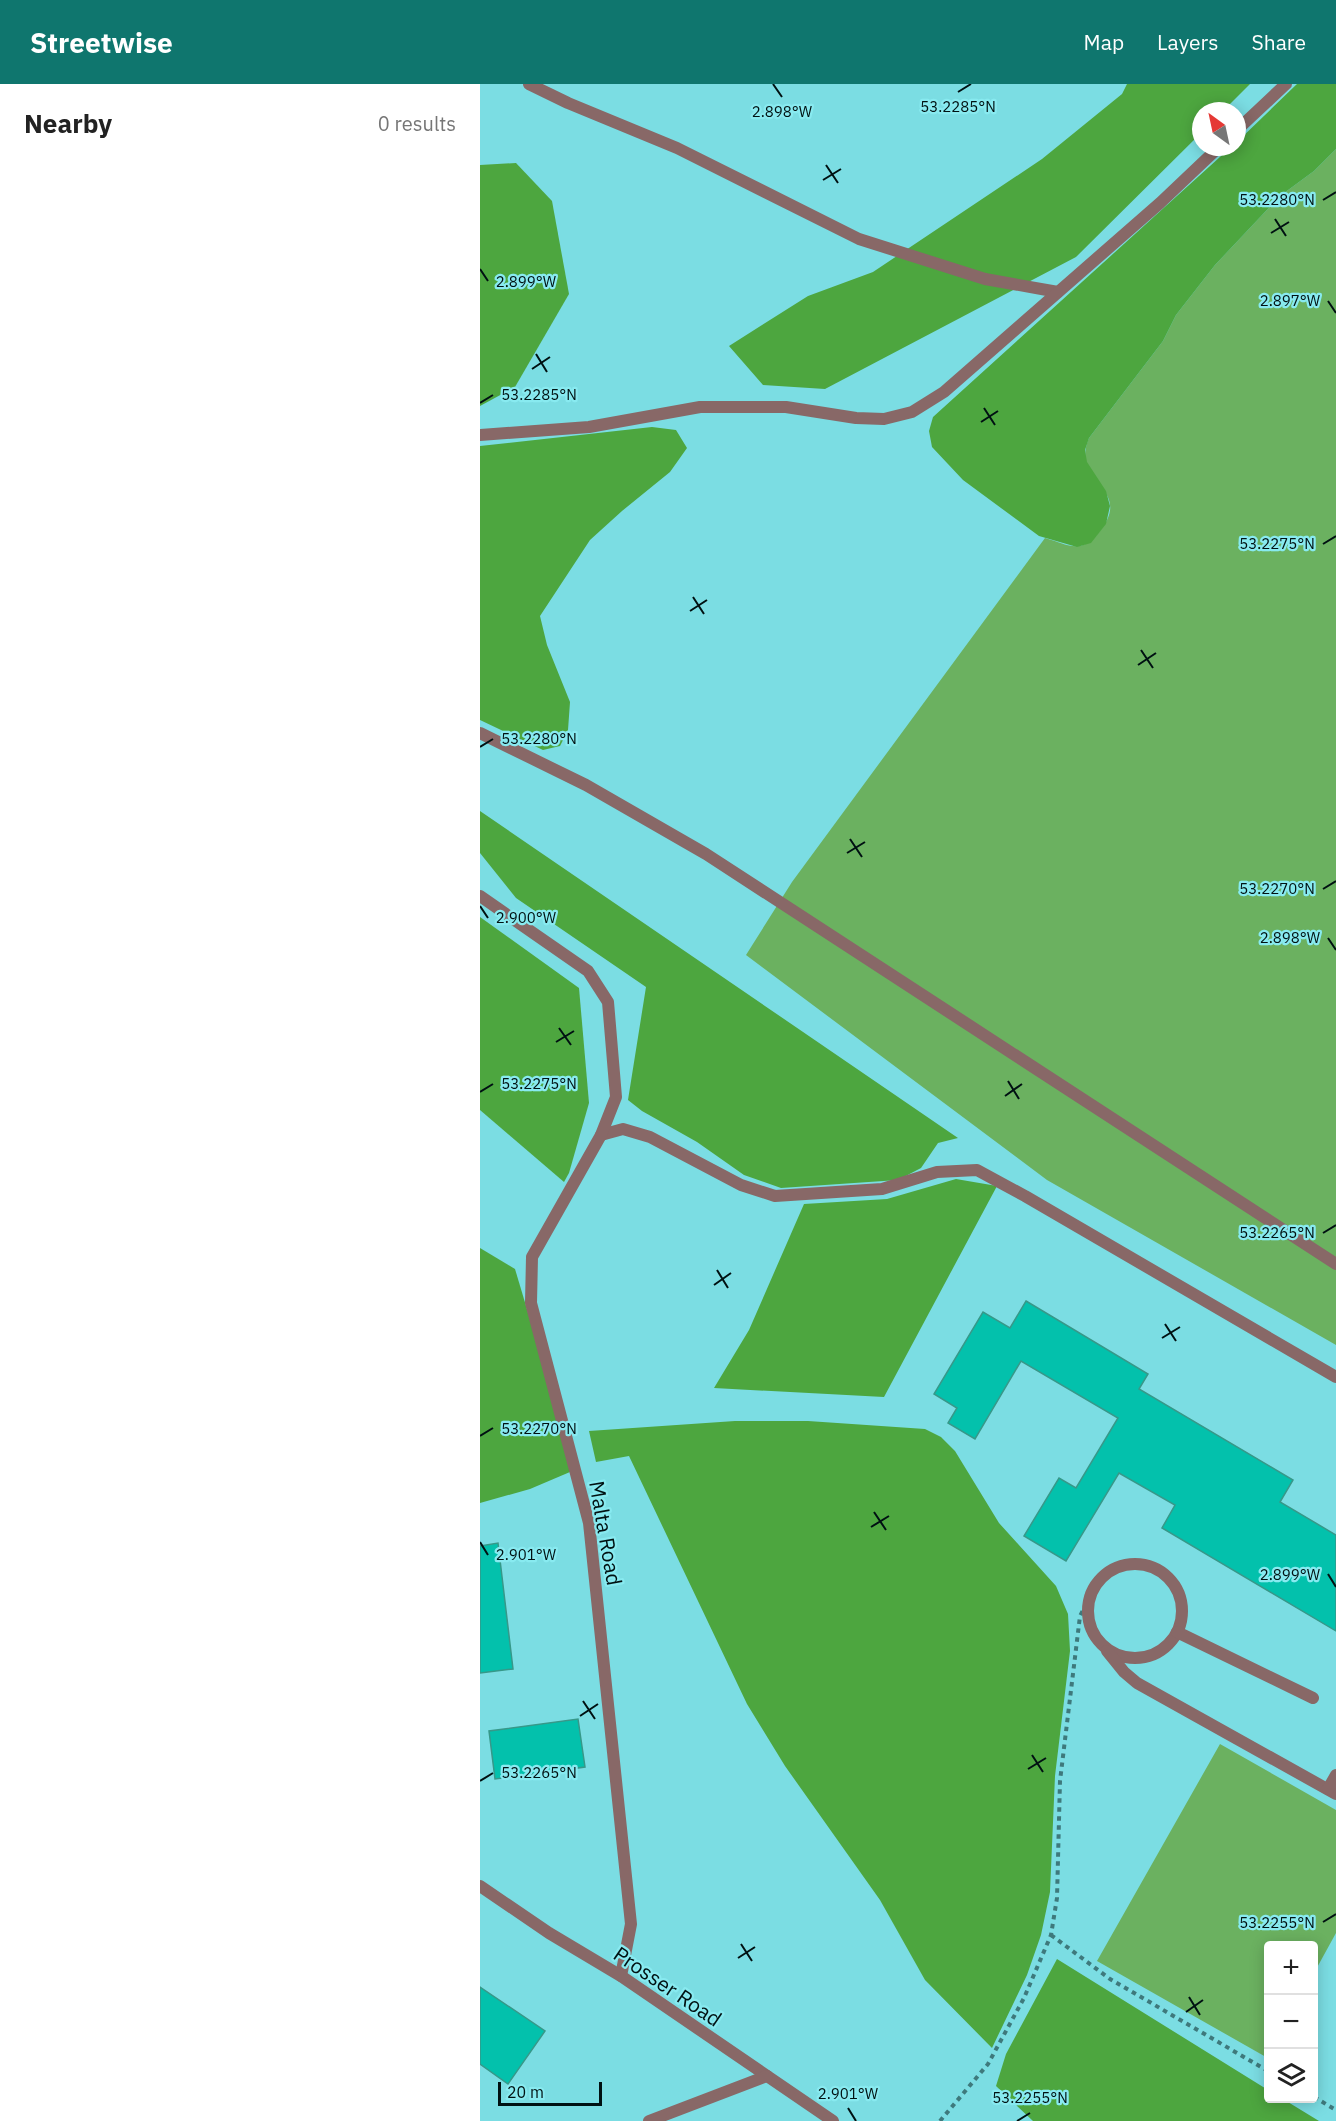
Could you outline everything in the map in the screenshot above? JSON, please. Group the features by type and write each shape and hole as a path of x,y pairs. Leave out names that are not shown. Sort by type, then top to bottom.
{"street":[{"path":"529,84 568,103 677,148 859,238 985,279 1058,292"},
{"path":"1246,122 1286,84"},
{"path":"480,435 589,427 700,407 786,407 856,418 884,419 912,412 944,392 1210,156"},
{"path":"480,733 586,785 706,854 1336,1264"},
{"name":"Malta Road","path":"480,896 588,971 608,1002 616,1097 601,1136 532,1257 531,1303 589,1523 631,1924 621,1976"},
{"path":"601,1136 623,1129 650,1137 741,1185 775,1196 882,1190 938,1172 977,1170 1336,1377"},
{"path":"1103,1647 1118,1656 1134,1659 1150,1657 1164,1649 1175,1638 1181,1624 1182,1610 1179,1595 1172,1582 1161,1572 1148,1566 1132,1564 1118,1567 1105,1575 1095,1587 1088,1602 1088,1619 1093,1634 1103,1647 1124,1672 1137,1683 1332,1792 1336,1775"},
{"path":"1177,1632 1313,1698"},
{"name":"Prosser Road","path":"480,1886 549,1933 621,1976 833,2121"},
{"path":"649,2121 767,2076"}],"path":[{"path":"940,2121 988,2064 1024,1998 1051,1935 1057,1898 1060,1781 1080,1616 1095,1587"},
{"path":"1051,1935 1110,1979 1264,2068"},
{"path":"1318,2099 1336,2110"}],"green space":[{"path":"1127,84 1250,84 1232,102 1192,102 1192,142 1076,257 825,389 763,385 729,346 808,296 873,272 1042,159 1122,94"},
{"path":"1297,84 1336,84 1336,149 1314,171 1280,196 1215,265 1176,315 1163,341 1089,438 1085,450 1087,462 1106,491 1110,506 1106,524 1091,543 1077,547 1039,536 963,480 932,447 929,431 933,417 1221,156 1246,156 1246,133"},
{"path":"1336,149 1336,1345 1047,1180 746,955 792,882 1045,538 1080,546 1086,544 1099,532 1107,520 1110,502 1086,461 1089,438 1163,341 1176,315 1215,265 1280,196 1314,171"},
{"path":"516,163 552,201 569,294 515,387 480,406 480,165"},
{"path":"652,427 676,430 687,448 670,472 590,540 540,616 547,645 570,702 568,730 560,746 543,750 480,720 480,446"},
{"path":"480,811 958,1138 938,1143 921,1168 898,1180 781,1188 744,1175 697,1142 642,1111 628,1100 646,987 516,898 480,853"},
{"path":"480,917 579,988 589,1103 569,1173 564,1182 480,1110"},
{"path":"956,1179 997,1186 884,1397 714,1388 749,1330 804,1204 887,1199"},
{"path":"480,1248 515,1269 552,1393 570,1472 530,1489 480,1503"},
{"path":"735,1421 808,1421 925,1429 941,1437 955,1451 999,1523 1056,1586 1068,1614 1070,1651 1055,1776 1050,1892 1041,1935 1027,1975 992,2048 925,1980 880,1900 785,1766 747,1704 629,1456 596,1462 589,1431"},
{"path":"1220,1744 1336,1810 1336,1933 1318,1966 1318,1941 1264,1941 1264,2056 1097,1961"},
{"path":"1057,1959 1264,2088 1264,2103 1290,2103 1319,2121 1033,2121 996,2086 1006,2054"}],"building":[{"path":"1026,1301 1148,1374 1139,1389 1293,1480 1280,1502 1336,1535 1336,1631 1162,1528 1175,1505 1119,1473 1066,1561 1024,1536 1059,1478 1076,1488 1118,1418 1021,1361 975,1439 948,1423 957,1408 934,1394 983,1312 1010,1328"},
{"path":"498,1543 513,1669 480,1673 480,1546"},
{"path":"578,1719 585,1767 495,1779 489,1731"},
{"path":"480,1987 545,2031 508,2084 480,2064"}]}
